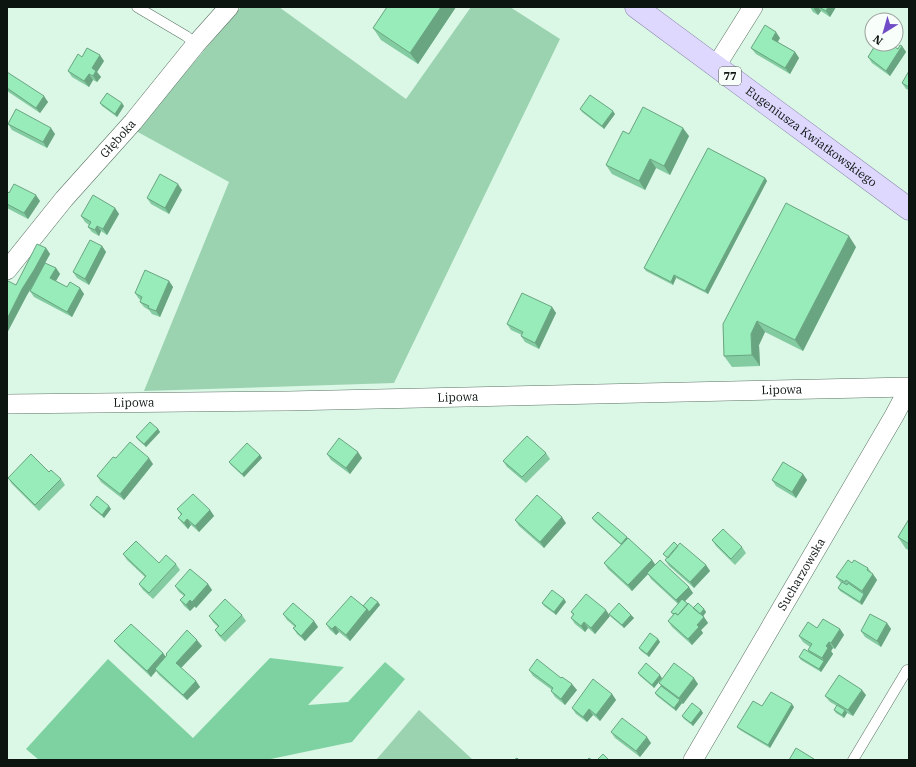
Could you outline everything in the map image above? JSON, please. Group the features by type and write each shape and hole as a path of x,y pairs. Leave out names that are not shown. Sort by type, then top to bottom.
{"main road":[{"name":"Eugeniusza Kwiatkowskiego","path":"636,7 909,209"}],"street":[{"name":"Głęboka","path":"7,270 48,218 133,122 196,44 229,7"},
{"path":"716,66 753,7"},
{"name":"Lipowa","path":"7,404 296,400 909,387"},
{"name":"Sucharzowska","path":"693,760 886,430 909,387"}],"lane":[{"path":"137,7 186,36 196,44"},
{"path":"853,760 907,670"}],"green space":[{"path":"241,7 279,7 406,99 471,7 510,7 560,39 394,383 144,391 229,182 136,131"},
{"path":"270,658 344,667 308,705 348,702 385,662 405,679 352,742 266,760 39,760 26,749 108,659 193,738"},
{"path":"419,710 472,759 473,760 376,760"}],"building":[{"path":"387,7 441,7 410,53 373,28"},
{"path":"819,7 828,7 826,11"},
{"path":"765,25 776,32 772,39 795,52 785,68 751,48"},
{"path":"87,48 100,55 92,68 96,71 93,76 89,74 84,81 68,71 78,54 82,57"},
{"path":"871,52 898,52 886,71 868,57"},
{"path":"909,71 909,87 902,83"},
{"path":"7,72 44,96 36,108 7,88"},
{"path":"107,93 122,103 115,114 100,103"},
{"path":"590,95 613,111 602,126 580,109"},
{"path":"643,107 683,128 664,166 650,159 639,181 606,165 623,131 629,134"},
{"path":"16,109 51,128 43,142 8,124"},
{"path":"708,148 765,178 705,291 674,275 671,282 644,268"},
{"path":"160,174 178,184 165,208 147,198"},
{"path":"14,184 36,195 24,213 7,204 7,191 9,193"},
{"path":"93,195 115,208 103,229 97,226 95,230 88,227 91,222 81,216"},
{"path":"786,203 849,236 795,340 757,321 751,334 752,355 724,356 723,324"},
{"path":"90,240 102,246 85,279 73,272"},
{"path":"37,244 46,248 22,289 7,319 7,283 8,281 16,285"},
{"path":"45,263 56,268 50,278 67,287 70,282 80,288 67,312 30,291"},
{"path":"145,270 169,281 156,311 148,308 149,306 140,302 142,297 135,293"},
{"path":"522,293 552,307 535,343 521,336 523,332 507,324"},
{"path":"150,422 158,429 144,444 136,437"},
{"path":"527,436 546,453 522,477 503,461"},
{"path":"339,438 358,452 346,468 327,454"},
{"path":"130,442 149,458 120,494 97,476 113,457 116,458"},
{"path":"247,443 260,455 242,474 229,462"},
{"path":"31,454 49,472 51,470 61,479 35,505 8,478"},
{"path":"783,462 803,474 792,492 772,480"},
{"path":"193,494 210,510 195,526 187,519 184,523 178,518 182,514 177,509"},
{"path":"537,495 562,517 540,542 515,520"},
{"path":"97,496 109,506 102,515 90,505"},
{"path":"598,512 627,537 621,544 592,518"},
{"path":"909,519 909,544 898,537"},
{"path":"723,529 742,547 731,559 712,540"},
{"path":"628,538 652,560 628,585 604,563"},
{"path":"136,541 159,563 166,555 176,564 149,593 139,584 146,576 123,554"},
{"path":"674,542 678,546 668,558 663,554"},
{"path":"680,543 706,565 690,582 665,560"},
{"path":"660,560 689,587 676,600 647,573"},
{"path":"848,560 852,563 854,560 868,568 867,570 873,574 862,591 846,580 845,582 836,577"},
{"path":"190,569 208,584 192,602 190,600 186,605 180,600 185,595 175,586"},
{"path":"842,582 847,585 848,583 864,594 860,602 838,588"},
{"path":"552,590 564,599 554,612 542,603"},
{"path":"586,594 606,610 591,628 584,622 581,626 571,618 574,614 571,612"},
{"path":"351,596 367,609 346,635 335,626 332,629 326,624"},
{"path":"371,597 378,602 369,612 363,606"},
{"path":"225,599 242,615 221,636 215,630 219,626 209,616"},
{"path":"682,599 688,604 678,615 671,612"},
{"path":"293,603 314,621 301,636 293,628 296,626 283,614"},
{"path":"619,603 631,615 622,625 609,614"},
{"path":"688,603 704,617 697,625 699,627 688,639 668,621 675,613 678,615"},
{"path":"698,603 704,609 700,614 693,608"},
{"path":"870,614 887,623 877,641 861,631"},
{"path":"823,619 840,629 831,643 829,642 826,646 828,648 822,658 808,650 812,644 799,636 808,622 817,628"},
{"path":"131,624 163,653 147,671 114,641"},
{"path":"187,630 197,640 176,663 196,681 183,695 155,669"},
{"path":"650,633 658,639 647,654 639,648"},
{"path":"804,649 824,661 819,669 799,657"},
{"path":"537,659 561,678 562,677 572,684 561,699 551,691 553,688 529,670"},
{"path":"646,663 660,675 652,685 638,673"},
{"path":"674,663 694,678 679,698 659,683"},
{"path":"839,675 862,690 848,710 825,696"},
{"path":"593,679 612,694 596,715 589,709 583,717 572,708"},
{"path":"661,686 680,700 674,708 655,693"},
{"path":"771,692 792,704 768,745 737,727 753,701 762,706"},
{"path":"692,703 701,710 691,723 682,716"},
{"path":"837,705 845,710 842,715 834,710"},
{"path":"622,718 647,737 636,751 611,732"},
{"path":"796,748 814,759 814,760 789,760"},
{"path":"603,754 609,760 597,760"}]}
